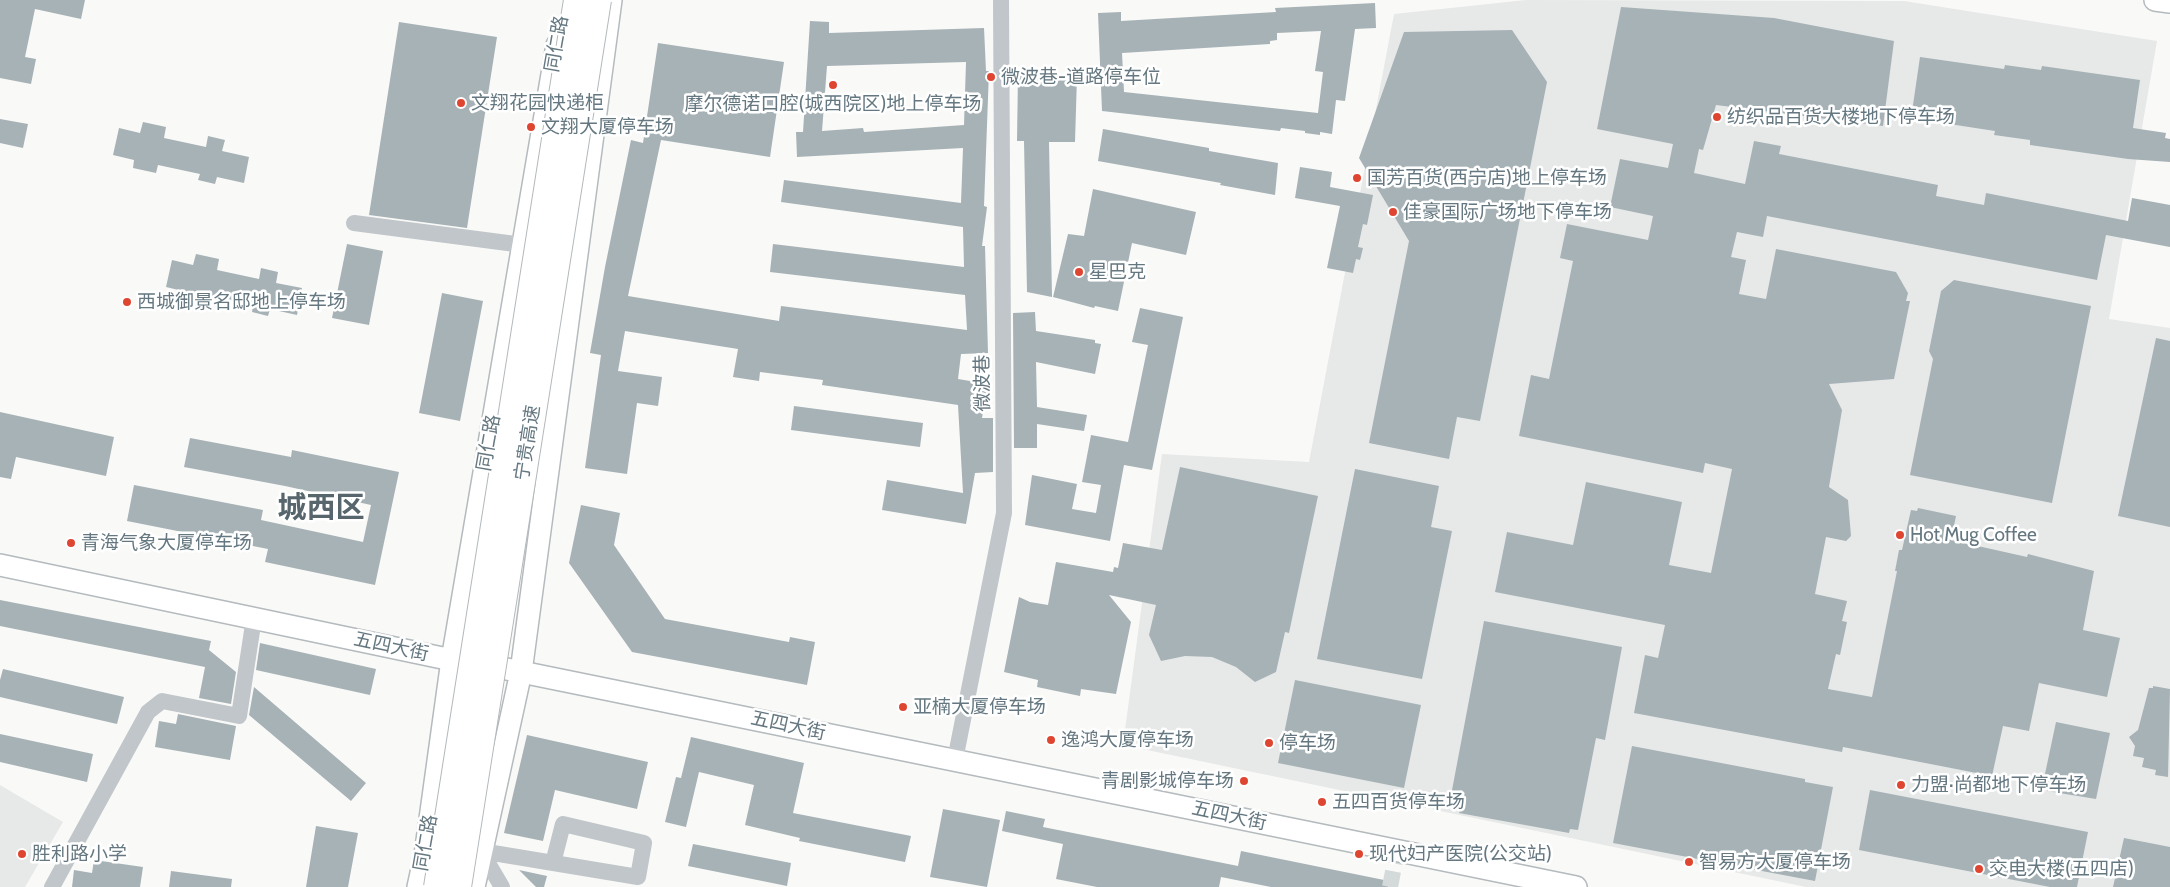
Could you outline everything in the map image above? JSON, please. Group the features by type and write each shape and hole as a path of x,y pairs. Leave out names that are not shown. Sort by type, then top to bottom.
{"highway":[{"name":"宁贵高速","path":"436,887 576,0"},
{"name":"宁贵高速","path":"459,887 599,0"}],"main road":[{"name":"同仁路","path":"418,887 425,856 452,660 565,0"},
{"path":"474,887 521,672 611,0"},
{"path":"2155,0 2170,2"},
{"name":"五四大街","path":"0,565 452,660 521,672 1576,887"}],"street":[{"name":"微波巷","path":"955,760 1004,514 1000,0"},
{"path":"354,223 523,245"},
{"path":"52,887 148,712 162,701 239,716 254,618"},
{"path":"481,851 553,863 638,877 644,842 563,824 553,863"},
{"path":"481,851 502,887"}],"shaded area":[{"path":"1526,0 1904,1 2157,41 2109,319 2170,328 2170,887 1806,887 1123,745 1162,454 1309,462 1394,14"},
{"name":"胜利路小学","path":"0,785 63,822 25,887 0,887"}],"building":[{"path":"0,0 85,0 81,19 35,9 25,57 36,59 31,84 0,78"},
{"path":"1375,3 1376,28 1355,29 1345,101 1336,100 1332,134 1320,132 1320,135 1281,128 1280,131 1102,111 1098,13 1121,12 1121,21 1276,12 1275,8","holes":["1321,31 1315,71 1323,72 1318,113 1124,92 1122,53 1270,44 1270,41 1277,40 1277,33"]},
{"path":"1621,7 1774,18 1894,41 1883,126 1716,105 1703,150 1699,149 1694,173 1745,184 1754,141 1781,146 1779,154 1938,185 1936,196 1984,205 1986,193 2128,221 2132,198 2170,205 2170,247 2106,235 2097,280 1767,216 1763,237 1737,232 1731,257 1746,260 1739,294 1766,299 1776,249 1896,272 1908,293 1906,301 1910,301 1894,379 1829,384 1842,410 1829,487 1848,500 1851,536 1846,541 1826,537 1815,594 1847,601 1842,621 1847,622 1840,655 1836,654 1828,689 1872,697 1897,571 1895,571 1899,550 1902,550 1911,510 1917,511 1918,508 1956,516 1951,540 2027,557 2028,554 2094,571 2083,630 2120,638 2107,697 2039,683 2029,731 2003,726 1992,776 1843,747 1842,752 1634,713 1645,655 1658,658 1665,625 1495,592 1507,532 1573,545 1586,482 1682,502 1669,565 1711,573 1732,469 1705,463 1703,473 1519,436 1531,375 1549,379 1573,261 1560,258 1567,224 1648,240 1653,216 1610,207 1620,159 1668,168 1673,144 1597,129"},
{"path":"810,21 829,22 829,33 984,28 986,71 989,71 984,206 987,207 982,246 985,246 988,353 961,354 958,379 988,384 982,418 993,418 993,472 975,473 966,524 882,510 887,480 963,493 958,405 822,385 823,380 760,372 759,381 733,377 738,349 625,331 618,371 662,377 658,406 637,403 627,474 585,468 601,355 590,353 605,267 631,140 643,143 658,43 784,62 770,157 661,140 628,296 779,321 781,306 967,330 965,295 770,272 773,244 964,267 963,227 781,202 784,180 961,203 963,148 797,157 796,132 803,132","holes":["966,62 964,125 864,132 863,128 822,131 827,66"]},
{"path":"399,22 497,37 467,228 369,215"},
{"path":"1512,30 1547,82 1480,421 1457,417 1449,459 1369,443 1409,241 1359,158 1404,32"},
{"path":"1920,57 2004,69 2005,65 2041,70 2042,66 2140,80 2133,128 2166,133 2165,138 2170,139 2170,162 2128,159 2030,145 2030,140 1994,135 1995,131 1923,120 1913,105"},
{"path":"1018,74 1077,76 1075,142 1049,142 1052,297 1027,292 1024,141 1017,141"},
{"path":"0,119 28,124 23,148 0,143"},
{"path":"143,122 166,127 164,138 206,147 208,136 225,140 222,151 249,157 244,183 217,177 215,184 198,180 200,174 158,165 156,173 133,168 134,160 113,155 119,128 140,133"},
{"path":"1103,129 1209,148 1209,151 1278,163 1275,195 1220,185 1221,183 1098,161"},
{"path":"1300,167 1332,172 1330,187 1373,195 1367,225 1363,224 1358,247 1363,248 1360,260 1356,259 1353,273 1327,268 1340,206 1295,198"},
{"path":"1093,189 1196,212 1186,255 1132,243 1118,311 1095,306 1094,308 1053,297 1068,234 1084,236"},
{"path":"347,244 383,251 369,325 332,318"},
{"path":"196,254 219,259 217,270 259,279 261,268 278,272 276,283 302,288 297,315 270,309 268,316 252,312 253,306 211,296 209,305 186,300 187,292 166,287 172,260 193,265"},
{"path":"1954,280 2091,306 2052,503 1910,475 1933,359 1929,351 1941,291"},
{"path":"442,293 483,301 460,421 419,413"},
{"path":"1140,308 1183,317 1152,470 1124,465 1110,541 1025,525 1032,475 1077,484 1072,509 1096,513 1101,485 1082,482 1091,435 1128,442 1148,345 1132,342"},
{"path":"1035,312 1036,331 1095,340 1095,343 1101,344 1095,374 1036,362 1037,407 1087,415 1084,431 1037,424 1037,448 1014,448 1013,313"},
{"path":"2156,338 2170,341 2170,527 2118,516"},
{"path":"794,406 923,423 920,447 791,430"},
{"path":"0,412 114,437 106,476 16,457 11,479 0,477"},
{"path":"190,438 291,457 292,450 399,472 375,585 265,562 268,549 127,521 134,485 263,510 261,520 363,542 371,505 184,467"},
{"path":"1180,467 1318,496 1289,633 1285,632 1276,672 1255,682 1236,667 1212,657 1185,656 1161,661 1149,635 1156,605 1109,595 1131,622 1116,694 1081,689 1080,696 1037,687 1038,680 1004,672 1019,597 1030,602 1048,605 1056,562 1113,572 1114,567 1118,568 1123,543 1162,550"},
{"path":"1355,469 1439,486 1431,527 1452,531 1422,679 1317,659"},
{"path":"581,505 620,513 614,545 665,619 789,642 790,637 815,642 807,685 632,652 569,563"},
{"path":"0,600 211,641 209,650 236,672 231,704 199,698 205,667 0,626"},
{"path":"1484,621 1622,647 1605,740 1596,738 1578,830 1570,829 1569,833 1459,813 1460,808 1449,806"},
{"path":"260,643 376,669 370,695 256,670"},
{"path":"3,669 124,697 117,724 0,697 0,680"},
{"path":"1295,680 1421,705 1404,788 1278,763"},
{"path":"2153,686 2170,689 2168,777 2155,775 2156,770 2142,767 2144,758 2133,756 2135,746 2129,737 2138,730 2149,688 2153,688"},
{"path":"254,687 366,783 351,801 249,715"},
{"path":"178,714 236,726 230,760 155,747 159,721 176,724"},
{"path":"2056,722 2110,733 2096,799 2047,791 2047,789 2042,788"},
{"path":"0,734 93,754 87,782 0,762"},
{"path":"527,735 648,762 637,809 555,790 543,841 504,833"},
{"path":"691,737 804,763 793,813 911,836 905,862 799,841 800,838 745,825 754,785 699,772 686,827 665,822 676,777 681,778"},
{"path":"1632,746 1805,779 1805,782 1833,787 1815,881 1613,843"},
{"path":"1870,790 2088,832 2077,887 2050,887 1859,850"},
{"path":"943,809 1000,820 987,887 930,877"},
{"path":"1006,811 1045,819 1043,827 1238,866 1241,851 1389,881 1388,887 1271,887 1221,877 1219,887 1097,887 1056,879 1063,844 1002,831"},
{"path":"316,826 358,833 348,887 306,887"},
{"path":"2124,838 2170,847 2170,887 2113,887"},
{"path":"693,844 791,863 787,886 688,866"},
{"path":"94,860 143,867 140,887 72,887 74,870 92,873"},
{"path":"519,870 547,876 544,887 536,887"},
{"path":"171,871 232,879 231,887 169,887"}],"tunnel":[{"path":"1390,887 1397,851"}],"place":[{"name":"微波巷-道路停车位","path":"991,77"},
{"name":"摩尔德诺口腔(城西院区)地上停车场","path":"833,85"},
{"name":"文翔花园快递柜","path":"461,103"},
{"name":"纺织品百货大楼地下停车场","path":"1717,117"},
{"name":"文翔大厦停车场","path":"531,127"},
{"name":"国芳百货(西宁店)地上停车场","path":"1357,178"},
{"name":"佳豪国际广场地下停车场","path":"1393,212"},
{"name":"星巴克","path":"1079,272"},
{"name":"西城御景名邸地上停车场","path":"127,302"},
{"name":"Hot Mug Coffee","path":"1900,535"},
{"name":"青海气象大厦停车场","path":"71,543"},
{"name":"亚楠大厦停车场","path":"903,707"},
{"name":"逸鸿大厦停车场","path":"1051,740"},
{"name":"停车场","path":"1269,743"},
{"name":"青剧影城停车场","path":"1244,781"},
{"name":"力盟·尚都地下停车场","path":"1901,785"},
{"name":"五四百货停车场","path":"1322,802"},
{"name":"胜利路小学","path":"22,854"},
{"name":"现代妇产医院(公交站)","path":"1359,854"},
{"name":"智易方大厦停车场","path":"1689,862"},
{"name":"交电大楼(五四店)","path":"1979,869"}],"district":[{"name":"城西区","path":"321,508"}]}
